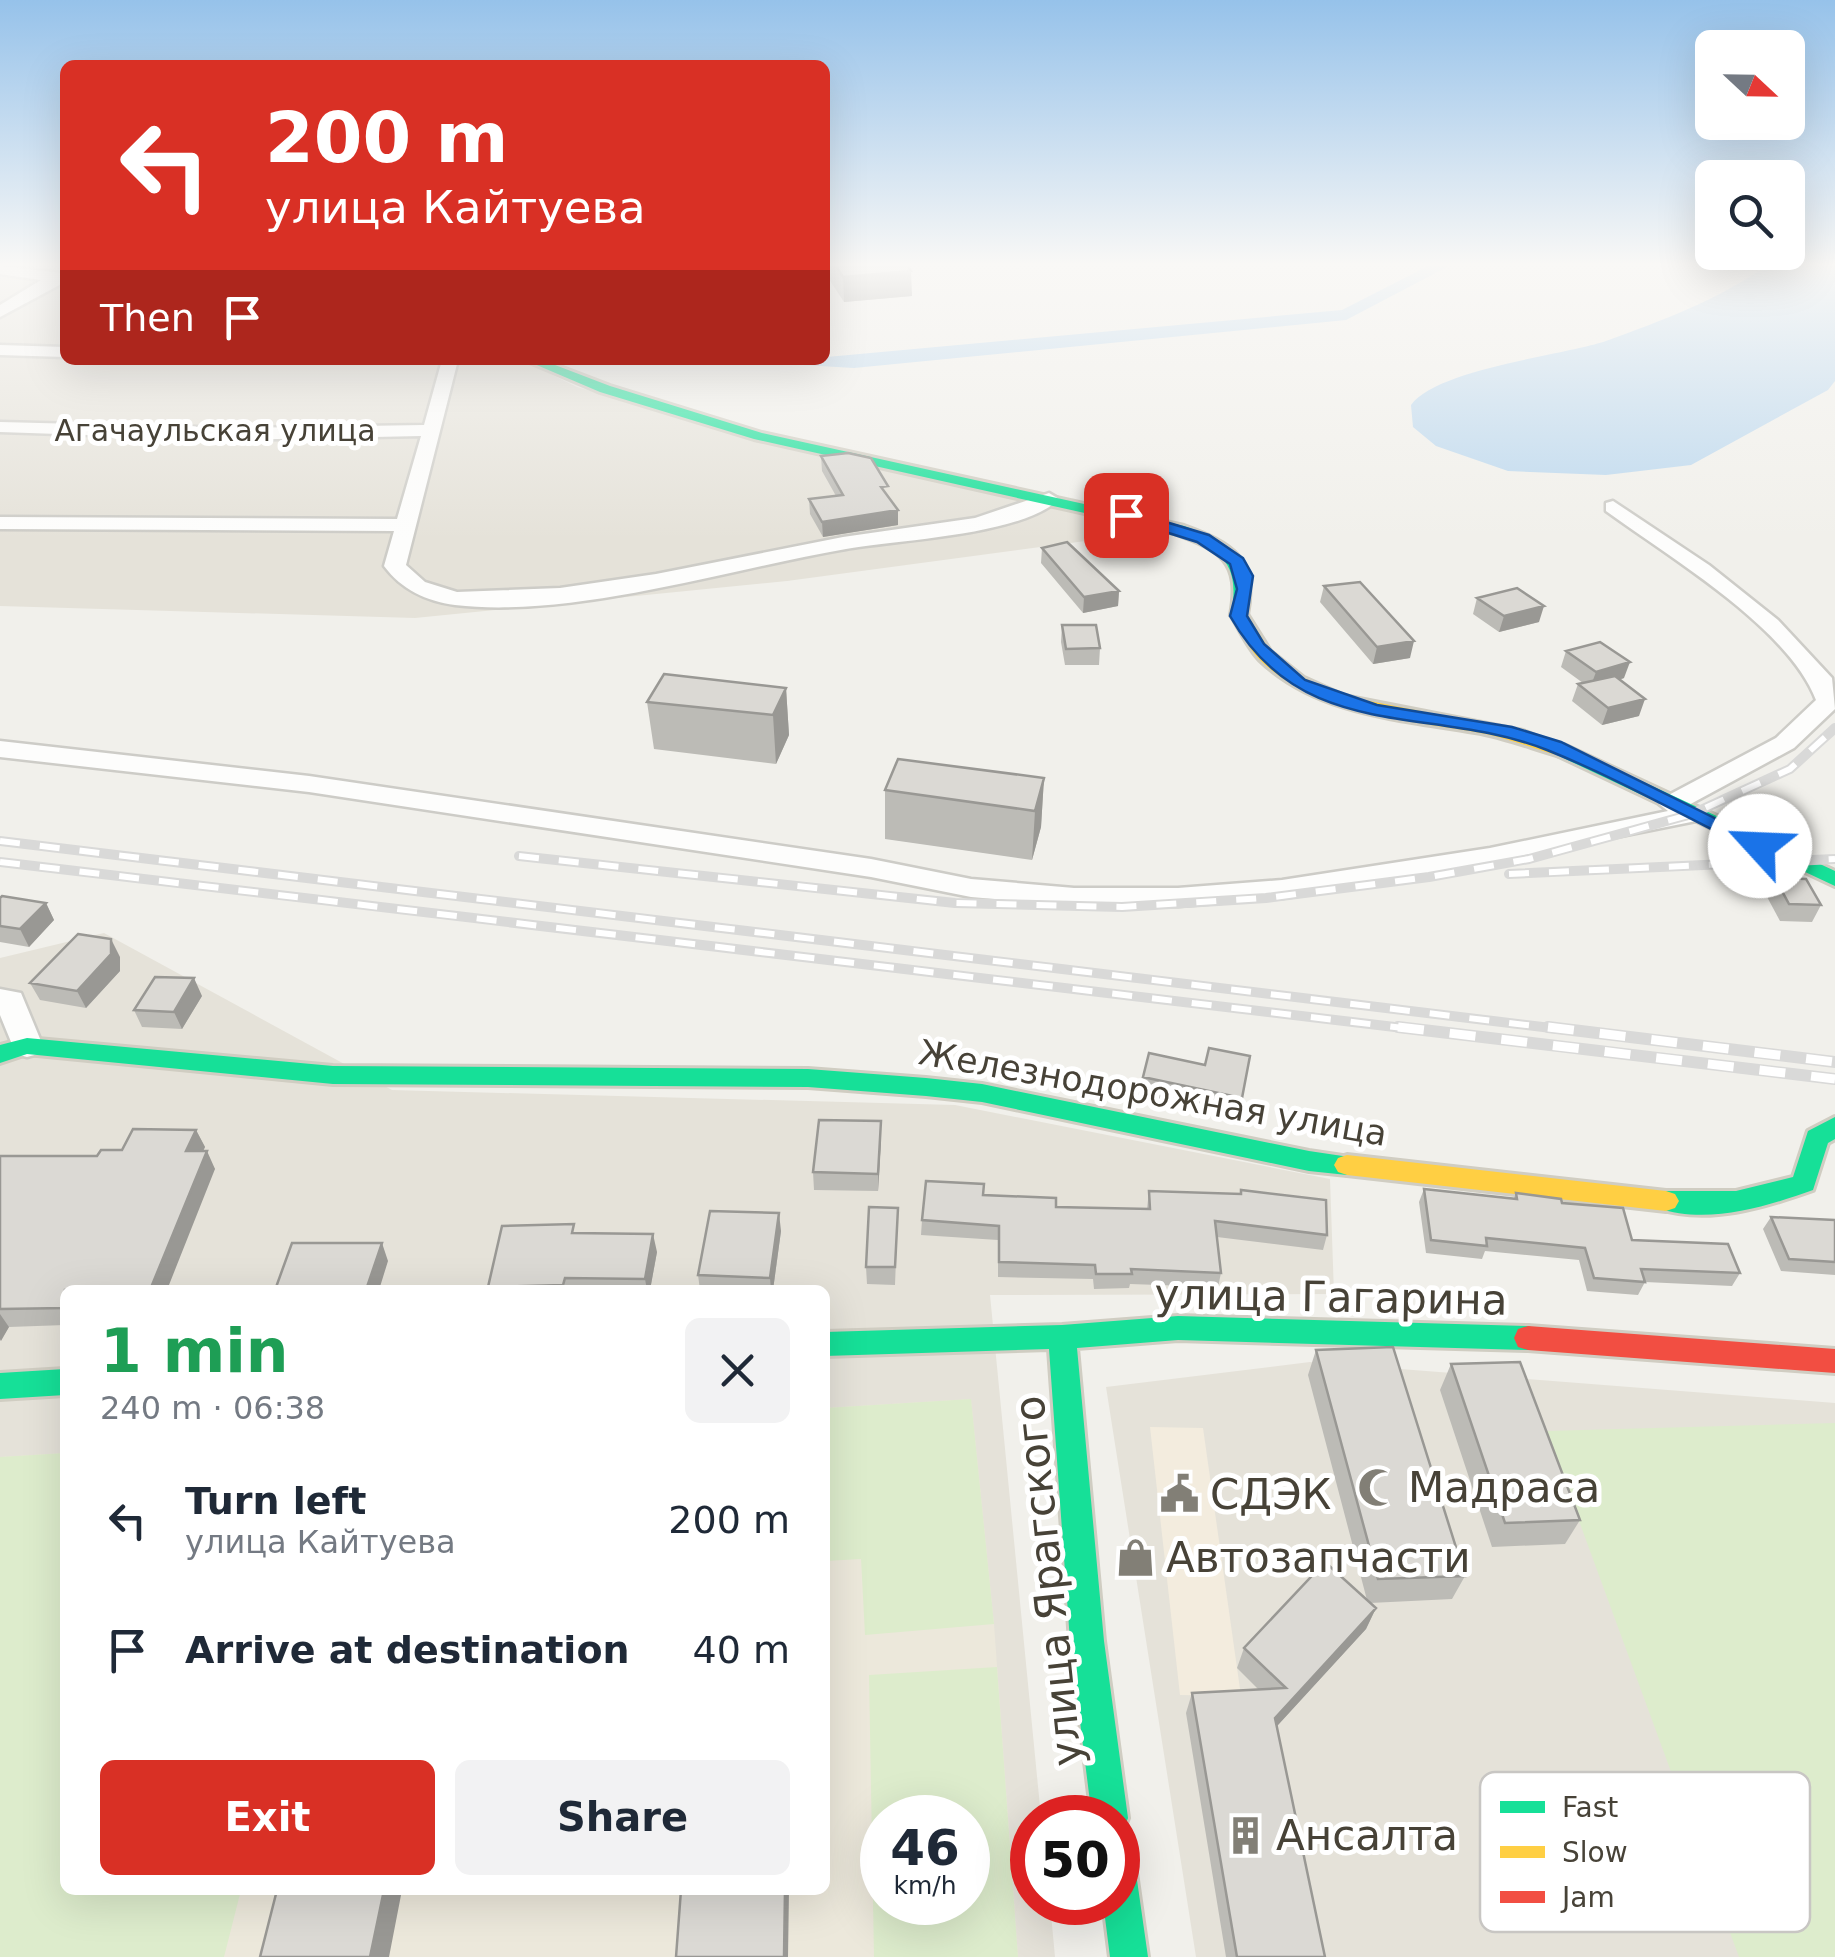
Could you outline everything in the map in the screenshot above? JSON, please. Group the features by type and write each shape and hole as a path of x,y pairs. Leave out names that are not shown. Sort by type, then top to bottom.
{"main road":[{"path":"542,365 597,388 776,438 1154,521 1203,538 1237,561 1245,576 1246,589 1239,616 1257,647 1299,684 1374,710 1512,732 1554,746 1835,878"},
{"name":"Железнодорожная улица","path":"14,1050 333,1075 808,1078 926,1087 982,1093 1309,1161 1712,1206 1757,1200 1804,1183 1817,1138 1835,1126"},
{"name":"улица Гагарина","path":"830,1344 1178,1328 1516,1337 1835,1361"},
{"name":"улица Ярагского","path":"1062,1336 1087,1641 1107,1795"},
{"path":"0,1386 60,1382"},
{"path":"1125,1925 1129,1957"}],"street":[{"path":"449,365 394,566 403,578 442,596 555,594 710,570 897,534 1010,518 1049,499"},
{"name":"Агачаульская улица","path":"0,427 236,434 430,430"},
{"path":"0,749 309,784 872,868 941,887 1056,899 1160,898 1262,890 1502,855 1682,809 1785,743 1829,701 1828,687 1791,641 1614,507"},
{"path":"0,523 407,525"},
{"path":"0,1000 10,1000 14,1050"}],"shaded area":[{"path":"0,357 60,357 60,365 532,365 577,387 767,442 1168,530 787,581 415,618 0,606"},
{"path":"104,933 392,1090 955,1105 1330,1179 1334,1294 990,1295 1039,1795 1010,1795 1010,1925 1052,1925 1055,1957 0,1957 0,958"},
{"path":"1310,1362 1835,1403 1835,1957 1196,1957 1106,1387"},
{"path":"971,1399 994,1624 1010,1846 1010,1925 1016,1925 1018,1957 0,1957 0,1457 60,1453 60,1895 830,1895 830,1408"},
{"path":"1150,1427 1203,1428 1241,1696 1180,1695"}],"green space":[{"path":"971,1399 994,1624 865,1635 861,1559 830,1561 830,1408"},
{"path":"1835,1423 1835,1957 1739,1957 1730,1932 1810,1932 1810,1772 1671,1772 1546,1431"},
{"path":"60,1453 60,1895 240,1895 224,1957 0,1957 0,1457"},
{"path":"997,1667 1010,1847 1010,1925 1016,1925 1018,1957 874,1957 873,1925 990,1925 990,1795 871,1795 869,1675"}],"water":[{"path":"1537,357 1835,357 1835,381 1828,390 1691,465 1606,475 1508,471 1436,446 1413,427 1411,405 1425,393 1472,373"}],"building":[{"path":"848,453 871,458 888,486 881,487 898,510 822,522 809,499 843,495 821,456"},
{"path":"1067,542 1119,591 1084,597 1042,548"},
{"path":"1360,582 1414,641 1377,647 1324,586"},
{"path":"1517,588 1544,606 1504,616 1477,598"},
{"path":"1062,625 1096,625 1100,648 1066,649"},
{"path":"1600,642 1630,662 1596,672 1566,651"},
{"path":"664,674 786,688 773,715 647,702"},
{"path":"1615,676 1645,699 1608,708 1578,684"},
{"path":"898,759 1044,778 1035,811 885,790"},
{"path":"1775,878 1806,879 1821,905 1789,904"},
{"path":"2,896 46,903 20,929 0,926"},
{"path":"78,934 111,939 111,954 77,991 30,983"},
{"path":"155,977 194,978 174,1012 134,1010"},
{"path":"1209,1048 1250,1056 1242,1098 1143,1077 1149,1053 1205,1065"},
{"path":"819,1120 881,1121 878,1174 813,1172"},
{"path":"133,1129 196,1130 186,1151 207,1151 152,1285 60,1285 60,1308 0,1309 0,1156 97,1156 101,1150 122,1150"},
{"path":"926,1181 984,1184 983,1195 1056,1198 1056,1207 1150,1209 1149,1191 1241,1194 1241,1190 1326,1200 1327,1235 1215,1221 1221,1273 1131,1269 1132,1274 1096,1274 1095,1265 999,1262 999,1226 922,1220"},
{"path":"1424,1189 1517,1199 1516,1193 1561,1199 1562,1203 1623,1208 1632,1240 1728,1244 1740,1273 1641,1269 1645,1282 1594,1278 1585,1248 1486,1238 1487,1246 1431,1240"},
{"path":"869,1207 898,1208 895,1267 866,1267"},
{"path":"710,1211 779,1213 770,1278 698,1275"},
{"path":"1771,1217 1835,1220 1835,1262 1789,1259"},
{"path":"574,1224 572,1233 653,1234 645,1279 565,1278 563,1285 488,1285 502,1226"},
{"path":"292,1243 382,1243 368,1285 277,1285"},
{"name":"Мадраса","path":"1393,1347 1465,1576 1378,1579 1316,1350"},
{"path":"1520,1362 1580,1520 1505,1523 1451,1364"},
{"path":"1325,1562 1376,1608 1275,1718 1325,1957 1237,1957 1192,1693 1286,1688 1244,1648"},
{"path":"276,1895 383,1895 370,1957 260,1957"},
{"path":"681,1895 785,1895 784,1957 676,1957"}],"waterway":[{"path":"830,362 912,357"}],"railway":[{"path":"519,856 955,903 1122,907 1266,898 1429,877 1529,859 1692,814 1790,769 1835,728"},
{"path":"0,841 1568,1030"},
{"path":"1509,874 1835,859"},
{"path":"0,862 1420,1030"},
{"path":"1398,1027 1835,1079"},
{"path":"1548,1027 1835,1062"}],"traffic: fast":[{"path":"544,365 605,389 759,436 1179,529 1223,549 1239,568 1243,581 1239,615"},
{"path":"1564,751 1835,879"},
{"path":"0,1054 27,1046 333,1075 808,1078 926,1087 982,1093 1309,1161 1347,1165"},
{"path":"1666,1201 1736,1201 1804,1183 1817,1138 1835,1126"},
{"path":"830,1344 1062,1337 1178,1328 1528,1338"},
{"path":"1062,1337 1087,1641 1107,1795"},
{"path":"0,1386 60,1382"},
{"path":"1125,1925 1129,1957"}],"traffic: slow":[{"path":"1239,615 1264,654 1298,681 1338,699 1523,736 1564,751"},
{"path":"1347,1165 1666,1201"}],"traffic: jam":[{"path":"1528,1338 1835,1361"}],"place":[{"name":"Мадраса","path":"1378,1487"},
{"name":"СДЭК","path":"1180,1494"},
{"name":"Автозапчасти","path":"1136,1557"},
{"name":"Ансалта","path":"1246,1835"}],"route":[{"path":"1126,515 1203,538 1237,561 1245,576 1246,589 1239,616 1257,647 1299,684 1374,710 1512,732 1554,746 1760,846"}]}
